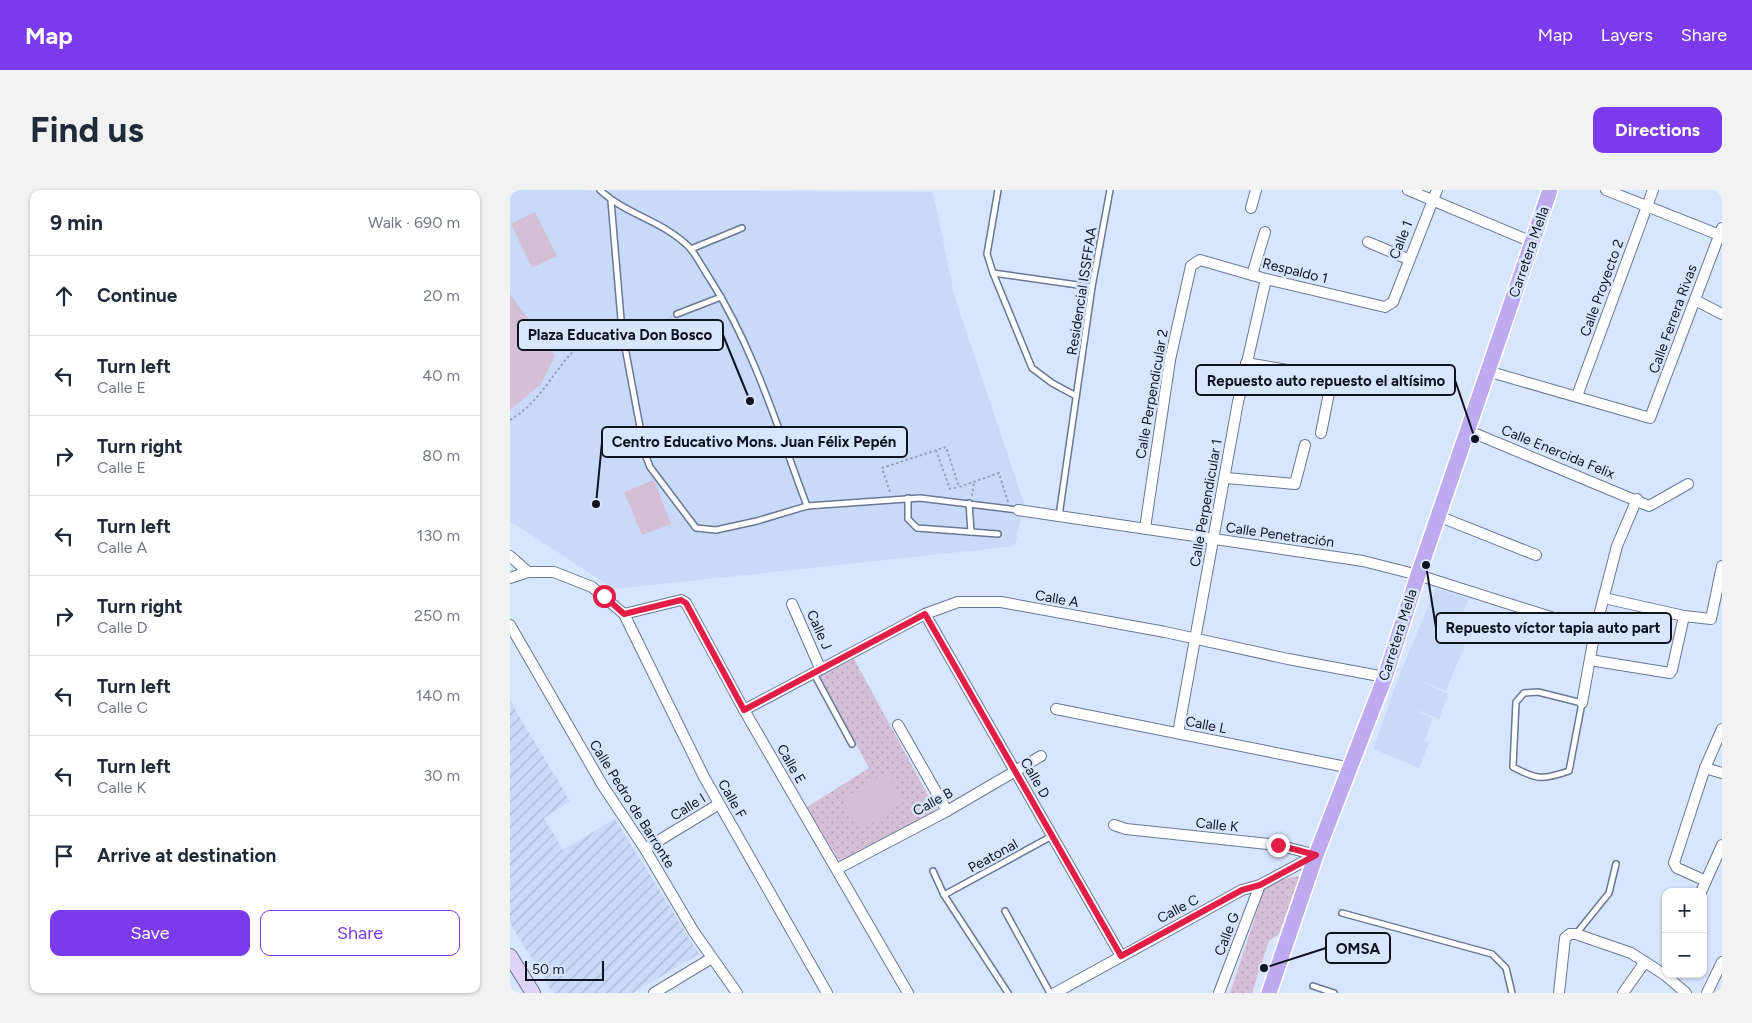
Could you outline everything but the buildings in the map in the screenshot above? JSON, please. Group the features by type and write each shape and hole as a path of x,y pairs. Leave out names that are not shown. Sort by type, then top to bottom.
{"main road":[{"name":"Carretera Mella","path":"1268,993 1316,855 1385,677 1550,190"},
{"path":"510,956 533,993"}],"street":[{"path":"1251,208 1256,190"},
{"path":"1408,190 1532,242"},
{"name":"Calle 1","path":"1393,302 1408,259 1437,190"},
{"path":"1606,190 1721,233"},
{"name":"Calle Proyecto 2","path":"1576,396 1653,190"},
{"path":"1252,275 1266,232"},
{"name":"Calle Ferrera Rivas","path":"1576,396 1648,418 1652,417 1721,233"},
{"path":"1368,242 1408,259"},
{"name":"Respaldo 1","path":"1191,266 1200,260 1266,279 1385,307 1393,302"},
{"name":"Calle Perpendicular 2","path":"1145,528 1170,360 1191,266"},
{"name":"Calle Perpendicular 1","path":"1178,733 1246,363 1266,279"},
{"path":"1695,300 1722,314"},
{"path":"1246,363 1359,382"},
{"path":"1488,371 1576,396"},
{"path":"1321,433 1332,378"},
{"name":"Calle Enercida Felix","path":"1469,431 1652,506 1688,484"},
{"path":"1226,478 1292,485 1297,482 1305,445"},
{"path":"1582,703 1595,631 1618,546 1636,500"},
{"name":"Calle Penetración","path":"1014,509 1363,561 1418,575 1595,631"},
{"path":"1438,516 1536,555"},
{"path":"510,556 528,572"},
{"path":"1604,598 1709,620 1713,618 1722,566"},
{"path":"510,578 528,572 554,572 575,580 604,596 624,614"},
{"name":"Calle E","path":"624,614 681,600 686,603 744,710 908,993"},
{"name":"Calle A","path":"744,710 925,614 958,602 1001,602 1385,677"},
{"name":"Calle J","path":"792,604 817,670"},
{"name":"Calle F","path":"624,614 704,777 827,993"},
{"name":"Calle D","path":"925,614 1121,956"},
{"path":"1590,660 1670,673 1684,616"},
{"name":"Calle Pedro de Barronte","path":"510,624 603,786 645,849 712,958 737,993"},
{"name":"Calle L","path":"1056,709 1351,768"},
{"path":"898,725 946,811"},
{"path":"1706,881 1677,868 1674,863 1705,768 1722,729"},
{"name":"Calle B","path":"837,869 946,811 1041,756"},
{"path":"1705,768 1722,773"},
{"name":"Calle I","path":"645,849 719,804"},
{"name":"Calle K","path":"1114,826 1126,829 1278,845 1316,855"},
{"path":"1703,888 1722,845"},
{"name":"Calle C","path":"1055,993 1242,890 1260,885 1316,855"},
{"name":"Calle G","path":"1219,993 1260,885"},
{"path":"1559,993 1565,938 1573,934 1631,953 1662,972"},
{"path":"654,993 712,958"},
{"path":"1624,993 1645,962"},
{"path":"1707,993 1722,962"},
{"path":"1669,978 1682,992"}],"lane":[{"path":"600,190 611,201 668,230 691,249 721,297 740,333 807,506"},
{"path":"998,190 987,254 993,273 1032,368 1052,383 1076,396"},
{"name":"Residencial ISSFFAA","path":"1059,516 1092,286 1110,190"},
{"path":"611,201 621,323 645,454 650,467 696,528 716,530 757,521 807,506 908,498 1014,509"},
{"path":"691,249 742,228"},
{"path":"993,273 1092,286"},
{"path":"676,314 721,297"},
{"path":"908,498 908,519 918,528 998,534"},
{"path":"970,504 971,532"},
{"path":"817,670 852,744"},
{"path":"1538,692 1582,703 1569,771 1553,776 1533,778 1513,767 1516,702 1524,693 1538,692"},
{"name":"Peatonal","path":"944,895 1052,836"},
{"path":"1573,934 1609,892 1616,864"},
{"path":"933,871 944,895 1008,993"},
{"path":"1005,912 1050,993"},
{"path":"1342,913 1492,954 1506,968 1512,993"},
{"path":"1313,986 1334,993"}],"path":[{"path":"623,337 661,325 676,314"},
{"path":"510,420 540,394 581,341 605,327 621,323"},
{"path":"893,500 882,468 946,447 959,486"},
{"path":"936,450 950,489 999,473 1014,509"},
{"path":"970,504 974,482"}],"shaded area":[{"path":"510,190 933,192 955,298 1024,504 1015,546 614,589 510,521"},
{"path":"535,212 557,256 532,268 511,224"},
{"path":"510,294 555,356 541,384 510,410"},
{"path":"654,480 671,524 642,535 624,492"},
{"path":"1436,588 1468,599 1455,637 1466,642 1446,691 1419,680 1448,694 1439,719 1408,707 1432,718 1425,741 1429,743 1419,768 1373,749 1401,671"},
{"path":"854,659 936,810 841,864 807,807 869,768 820,676"},
{"path":"510,701 570,801 544,818 563,850 615,819 699,954 633,993 553,993 510,923"},
{"path":"886,772 905,801 861,830 842,800"},
{"path":"1297,876 1299,878 1279,934 1269,941 1252,993 1230,993 1264,890 1276,881"}],"place":[{"name":"Plaza Educativa Don Bosco","path":"750,401"},
{"name":"Repuesto auto repuesto el altísimo","path":"1475,439"},
{"name":"Centro Educativo Mons. Juan Félix Pepén","path":"596,504"},
{"name":"Repuesto víctor tapia auto part","path":"1426,565"},
{"name":"OMSA","path":"1264,968"}],"route":[{"path":"604,596 624,614 681,600 686,603 744,710 790,683 925,614 1121,956 1242,890 1260,885 1316,855 1278,845"}]}
